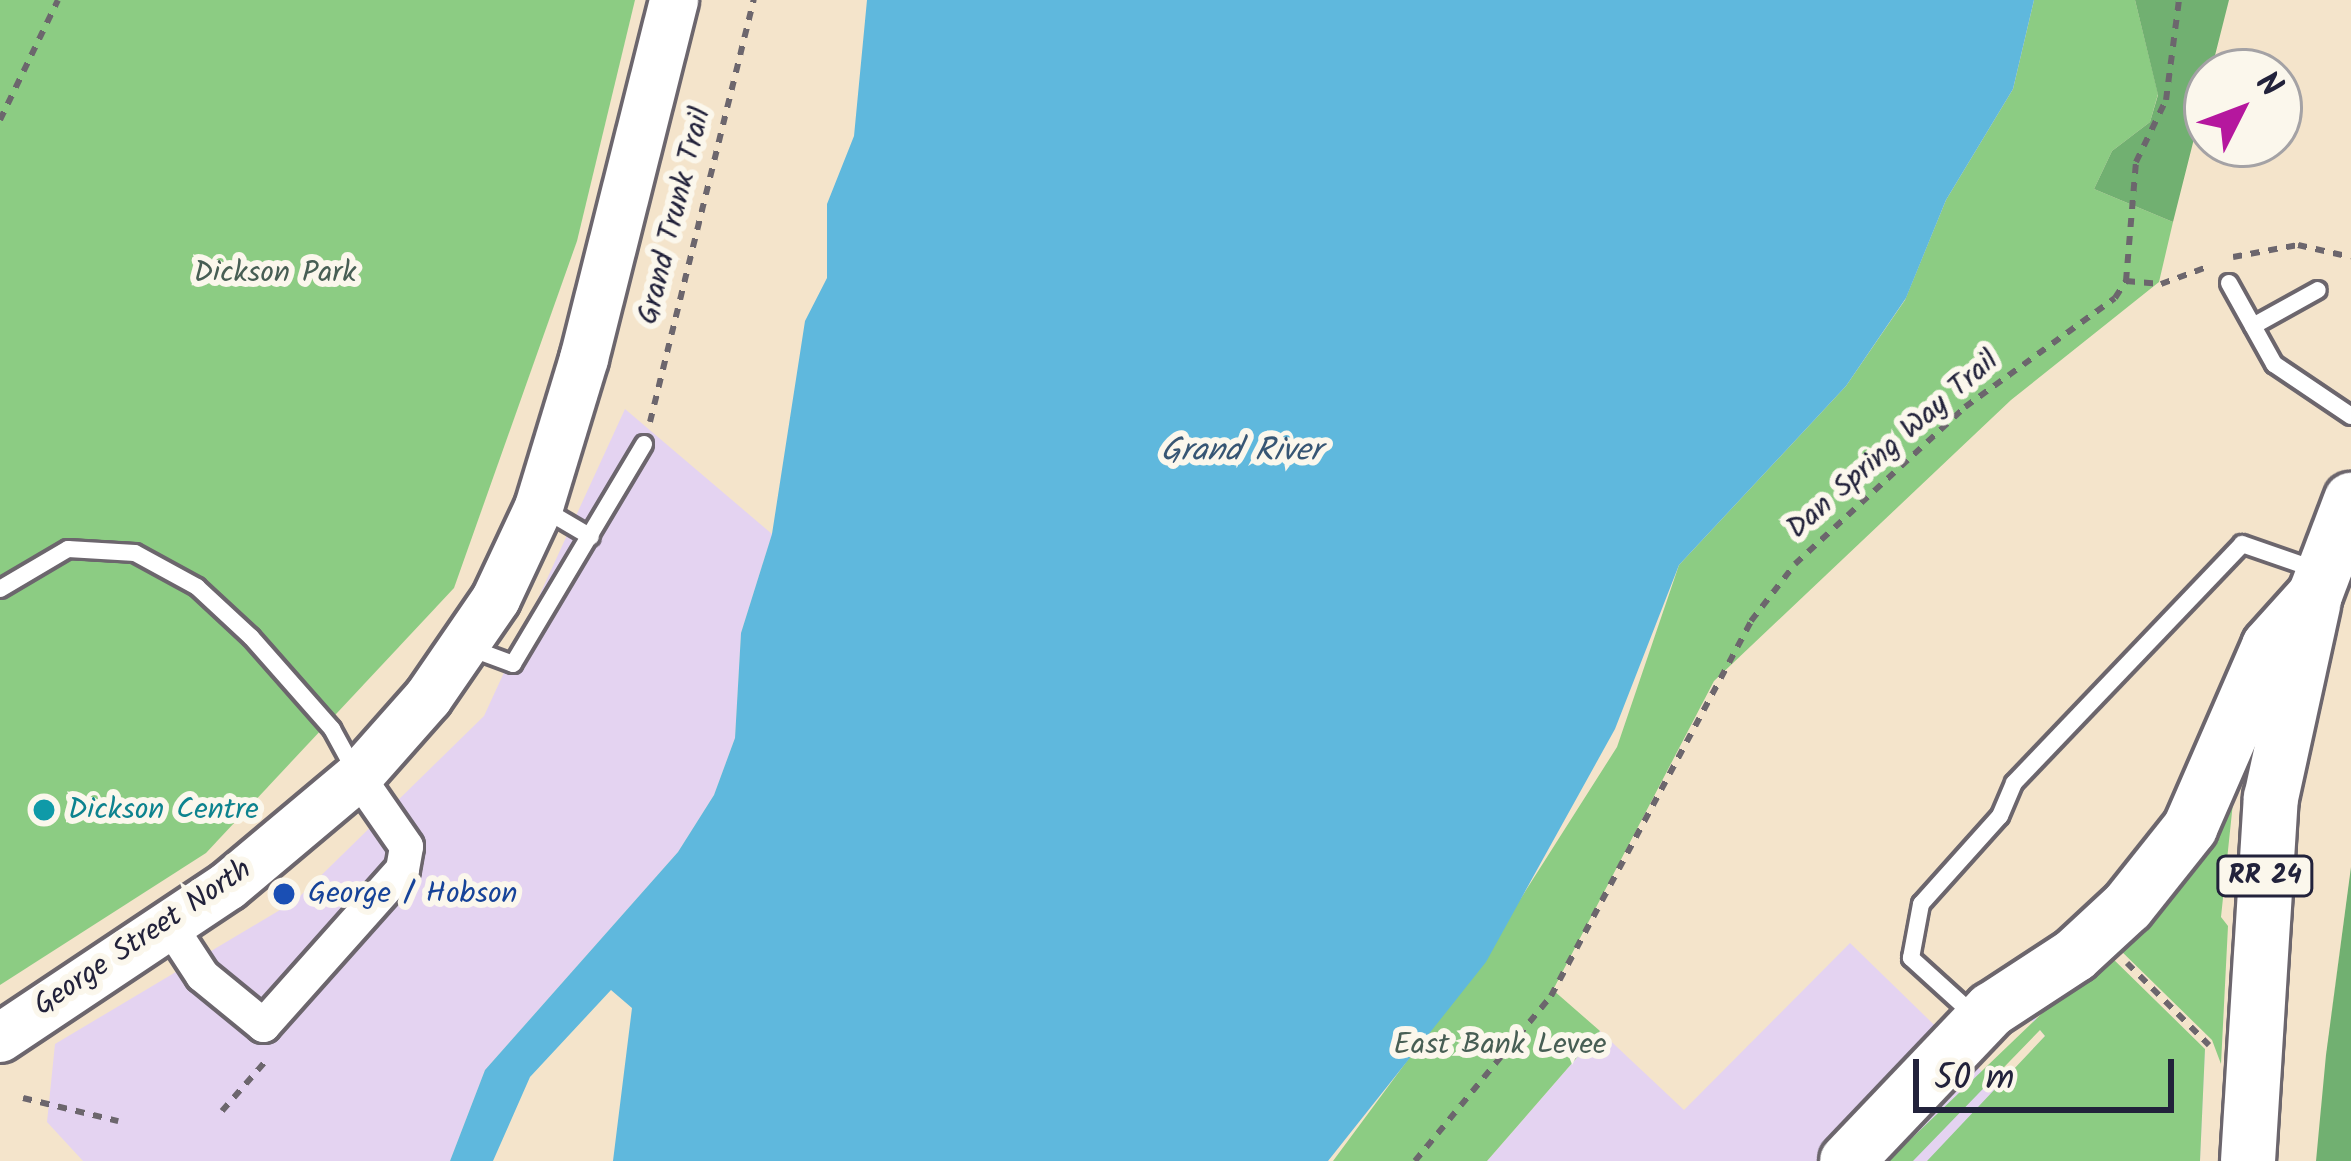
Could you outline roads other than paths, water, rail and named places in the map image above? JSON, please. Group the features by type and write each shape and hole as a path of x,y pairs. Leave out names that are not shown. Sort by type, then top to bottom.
{"main road":[{"name":"George Street North","path":"0,1039 228,886 358,777 464,645 539,507 584,359 674,0"},
{"name":"RR 24","path":"2248,1161 2271,798 2319,584 2351,500"},
{"name":"RR 24","path":"1847,1161 1981,1022 2098,934 2190,828 2269,646 2319,584"}],"street":[{"path":"168,923 202,975 263,1025 402,869 406,846 358,777"}],"lane":[{"path":"2229,283 2274,364 2351,416"},
{"path":"2253,326 2318,290"},
{"path":"464,645 513,664 644,444"},
{"path":"539,507 591,537"},
{"path":"1981,1022 1911,958 1921,904 2000,816 2014,783 2242,544 2319,584"},
{"path":"0,590 68,549 135,553 197,587 263,650 332,730 358,777"}],"water":[{"name":"Grand River","path":"867,0 2034,0 2013,89 1946,200 1906,298 1846,386 1679,565 1615,729 1486,962 1328,1161 613,1161 632,1008 611,990 530,1077 493,1161 450,1161 485,1070 678,852 714,795 735,738 741,633 772,534 805,321 827,278 827,204 854,136"}],"place":[{"name":"Dickson Centre","path":"44,810"},
{"name":"George / Hobson","path":"284,894"}],"park label":[{"name":"Dickson Park","path":"275,273"},
{"name":"East Bank Levee","path":"1500,1045"}]}
